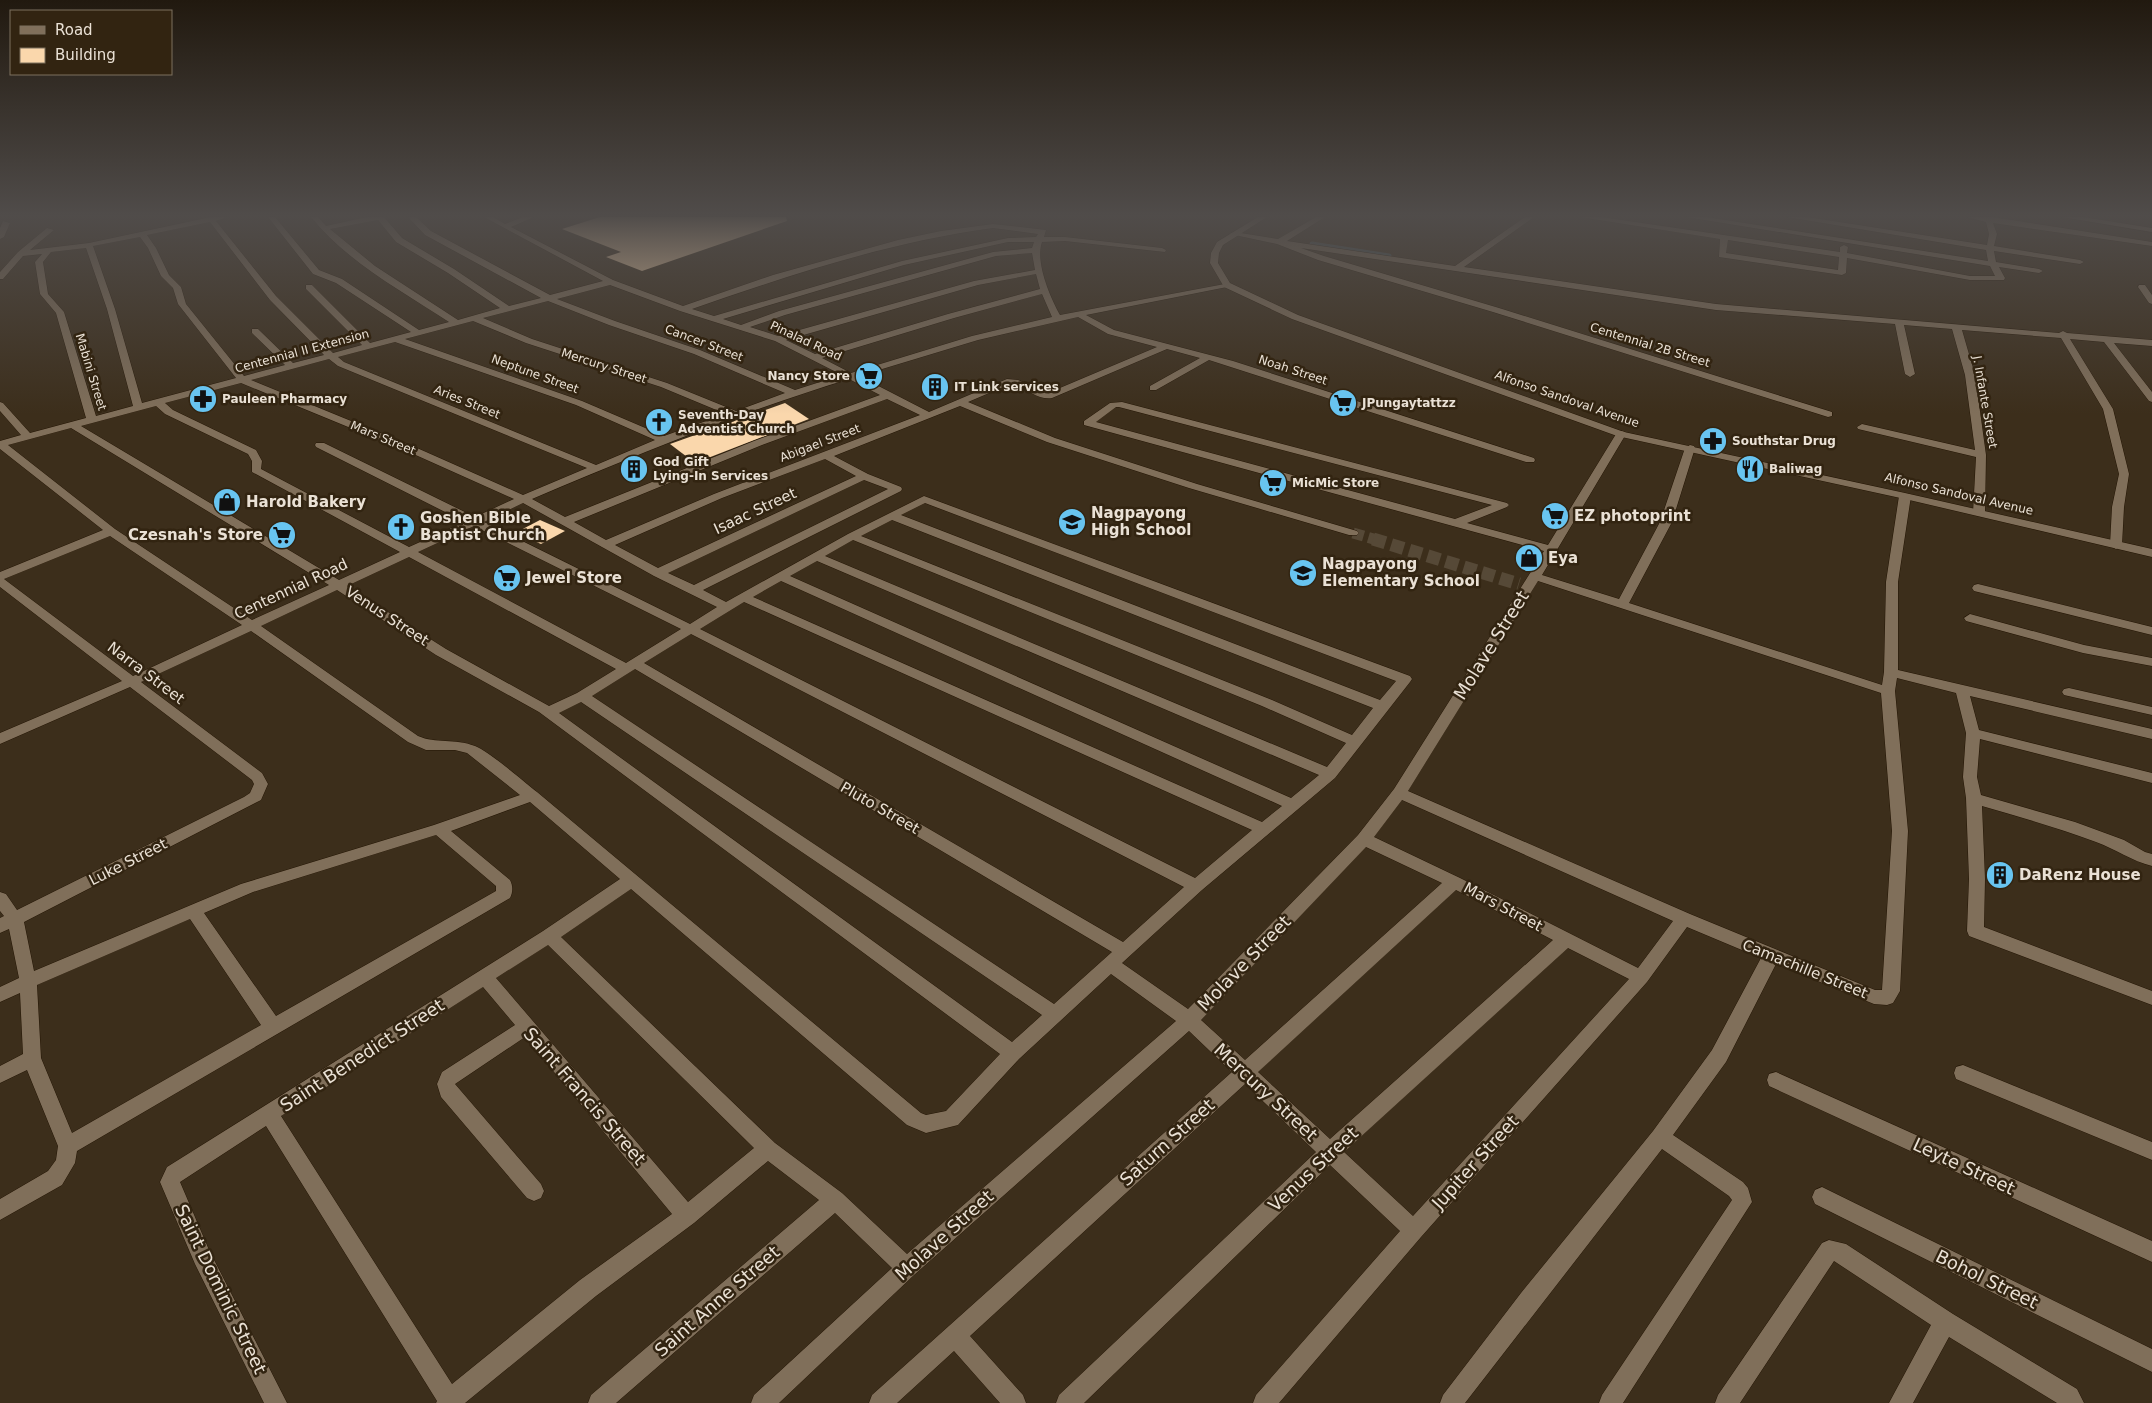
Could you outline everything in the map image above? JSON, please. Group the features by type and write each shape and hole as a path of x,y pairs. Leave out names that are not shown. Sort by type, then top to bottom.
{"street":[{"name":"Mabini Street","path":"42,282 44,294 60,312 92,420"},
{"path":"102,282 112,309 138,407"},
{"path":"171,282 176,287 182,304 242,380"},
{"name":"Aries Street","path":"261,282 273,298 341,364 595,468"},
{"path":"341,282 418,333"},
{"path":"394,282 457,323"},
{"path":"468,282 507,309"},
{"name":"Cancer Street","path":"520,282 548,298 612,323 697,352 794,394"},
{"name":"Centennial II Extension","path":"0,444 608,282"},
{"name":"Pinalad Road","path":"611,282 683,309 778,339 929,416"},
{"path":"683,309 760,282"},
{"path":"713,319 836,282"},
{"path":"740,328 800,308 893,282"},
{"path":"778,339 984,282"},
{"path":"1042,282 1044,291 1057,318"},
{"name":"Centennial 2B Street","path":"1404,282 1505,312 1828,414"},
{"path":"1548,282 1716,307 2063,334 2152,343"},
{"name":"Centennial Road","path":"0,739 130,682 523,499 664,440 849,376 976,338 1078,313 1227,285"},
{"name":"Alfonso Sandoval Avenue","path":"1227,285 1295,317 1621,434 1905,496 2152,554"},
{"path":"308,287 368,346"},
{"path":"2142,287 2152,301"},
{"path":"815,357 950,316 1044,291"},
{"name":"Noah Street","path":"1078,313 1094,324 1112,332 1208,357 1530,460"},
{"name":"Mercury Street","path":"474,318 529,341 664,385 735,414"},
{"path":"1899,321 1910,374"},
{"name":"J. Infante Street","path":"1956,326 1970,375 1981,456 1979,513"},
{"path":"255,331 292,366"},
{"path":"2063,334 2108,409 2124,474 2118,507 2116,545"},
{"path":"2107,338 2152,399"},
{"name":"Neptune Street","path":"395,339 579,403 664,440"},
{"name":"Abigael Street","path":"606,544 718,496 929,416 1007,382 1015,382 1044,396 1049,396 1167,346"},
{"path":"1153,388 1208,357"},
{"name":"Mars Street","path":"242,380 413,450 523,499 658,573 726,607"},
{"path":"564,522 758,443 888,395"},
{"name":"Pluto Street","path":"158,402 169,412 252,452 256,460 256,470 359,527 410,551 631,667 1124,951"},
{"path":"960,402 1051,440 1193,486 1353,534"},
{"path":"1456,523 1503,506 1119,404 1113,405 1088,423 1551,549"},
{"path":"0,405 27,436"},
{"name":"Venus Street","path":"73,425 338,584 354,597 441,652 549,712 1013,1053"},
{"path":"1862,427 1981,456"},
{"name":"Molave Street","path":"762,1403 907,1268 1189,1020 1364,839 1399,792 1621,434"},
{"path":"0,444 111,531 252,625 414,739 426,745 456,745 472,750 532,796 914,1119 926,1124 950,1119 1013,1053 1124,951 1196,886 1330,774 1405,679 924,499 852,536 818,557 743,597 631,667 582,696 549,712"},
{"path":"320,445 691,629 1196,886"},
{"path":"1622,605 1666,522 1690,448"},
{"path":"694,590 897,488 864,476 826,456"},
{"name":"Isaac Street","path":"658,573 864,476"},
{"name":"Camachille Street","path":"1399,792 1771,956 1874,997 1888,998 1891,991 1900,831 1888,692 1891,672 1892,582 1905,496"},
{"path":"893,516 1382,706"},
{"path":"0,576 111,531"},
{"path":"852,536 1267,703 1355,742"},
{"path":"818,557 1330,774"},
{"path":"781,576 1293,806"},
{"name":"Narra Street","path":"0,581 257,777 261,784 256,796"},
{"path":"1528,583 1622,605 1888,692"},
{"path":"1978,588 2152,631"},
{"path":"743,597 1264,830"},
{"path":"1970,618 2083,649 2152,662"},
{"path":"1891,672 2152,734"},
{"path":"1962,690 1973,733 1970,777 1974,798 1977,879 1976,931 2152,998"},
{"path":"2069,692 2152,711"},
{"path":"582,696 1055,1014"},
{"path":"1973,733 2152,778"},
{"name":"Luke Street","path":"8,923 256,796"},
{"path":"0,995 28,981 247,888 439,830 532,796"},
{"path":"1974,798 2070,826 2118,844 2140,857 2152,860"},
{"path":"68,1146 504,894 504,884 439,830"},
{"name":"Mars Street","path":"1364,839 1641,976"},
{"name":"Saint Benedict Street","path":"174,1174 549,936 631,880"},
{"name":"Saturn Street","path":"880,1403 1454,882"},
{"path":"0,898 28,981 32,1058 68,1146 66,1163 56,1178 0,1210"},
{"path":"193,911 272,1027"},
{"name":"Jupiter Street","path":"1264,1403 1414,1230 1641,976 1684,919"},
{"path":"549,936 768,1149 835,1200 907,1268"},
{"name":"Venus Street","path":"1067,1403 1331,1151 1565,940"},
{"path":"1451,1403 1529,1301 1660,1137 1718,1056 1771,956"},
{"name":"Mercury Street","path":"1110,964 1189,1020 1414,1230"},
{"name":"Saint Francis Street","path":"484,976 687,1216"},
{"path":"526,1027 449,1078 446,1084 448,1091 534,1192"},
{"path":"0,1075 32,1058"},
{"path":"1963,1073 2152,1151"},
{"name":"Leyte Street","path":"1776,1080 2152,1252"},
{"path":"270,1114 448,1402 588,1288 687,1216 768,1149"},
{"path":"1610,1403 1742,1202 1741,1195 1736,1189 1660,1137"},
{"name":"Saint Dominic Street","path":"174,1174 170,1182 202,1257 276,1403"},
{"name":"Bohol Street","path":"1822,1198 2152,1361"},
{"name":"Saint Anne Street","path":"599,1403 835,1200"},
{"path":"1726,1403 1829,1250 1839,1251 1945,1322 2069,1397 2073,1403"},
{"path":"1900,1403 1945,1322"},
{"path":"955,1336 1015,1403"}],"building":[{"path":"785,403 809,419 695,463 670,444"},
{"path":"540,520 565,531 541,544 515,533"}],"tunnel":[{"path":"1353,533 1377,540"},
{"path":"1373,539 1519,584"}],"place":[{"name":"Nancy Store","path":"869,376"},
{"name":"IT Link services","path":"935,387"},
{"name":"Pauleen Pharmacy","path":"203,399"},
{"name":"JPungaytattzz","path":"1343,403"},
{"name":"Seventh-Day Adventist Church","path":"659,422"},
{"name":"Southstar Drug","path":"1713,441"},
{"name":"God Gift Lying-In Services","path":"634,469"},
{"name":"Baliwag","path":"1750,469"},
{"name":"MicMic Store","path":"1273,483"},
{"name":"Harold Bakery","path":"227,502"},
{"name":"EZ photoprint","path":"1555,516"},
{"name":"Nagpayong High School","path":"1072,522"},
{"name":"Goshen Bible Baptist Church","path":"401,527"},
{"name":"Czesnah's Store","path":"282,535"},
{"name":"Eya","path":"1529,558"},
{"name":"Nagpayong Elementary School","path":"1303,573"},
{"name":"Jewel Store","path":"507,578"},
{"name":"DaRenz House","path":"2000,875"}]}
